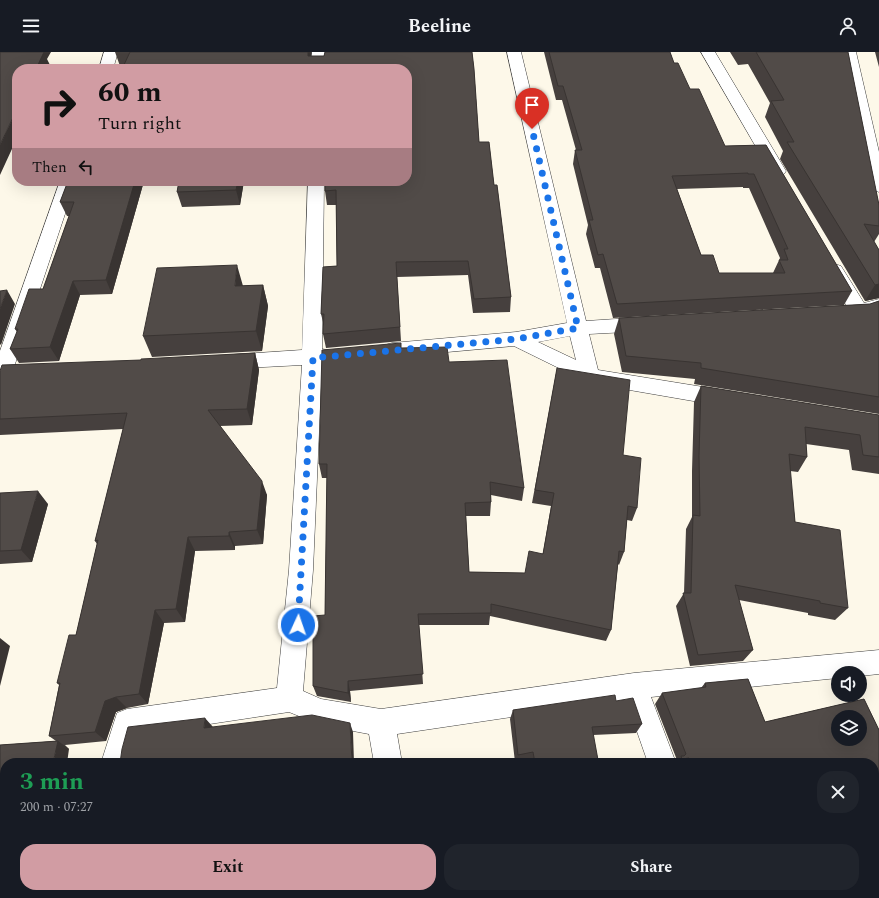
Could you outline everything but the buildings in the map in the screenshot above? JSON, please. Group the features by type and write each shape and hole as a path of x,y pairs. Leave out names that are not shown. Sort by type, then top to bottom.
{"street":[{"path":"107,64 111,52"},
{"path":"318,64 319,52"},
{"path":"514,52 590,376"},
{"path":"708,52 784,182"},
{"path":"849,52 879,187"},
{"path":"5,375 66,186"},
{"path":"289,699 298,625 313,358 316,186"},
{"path":"828,257 852,312 879,305"},
{"path":"376,352 516,339 578,328 664,323"},
{"path":"516,339 590,376 746,402"},
{"path":"210,363 344,355"},
{"path":"116,758 127,723 289,699 321,712 381,723 634,686 879,662"},
{"path":"634,686 660,758"},
{"path":"381,723 387,758"}],"route":[{"path":"298,625 313,358 516,339 578,328 532,129"}]}
